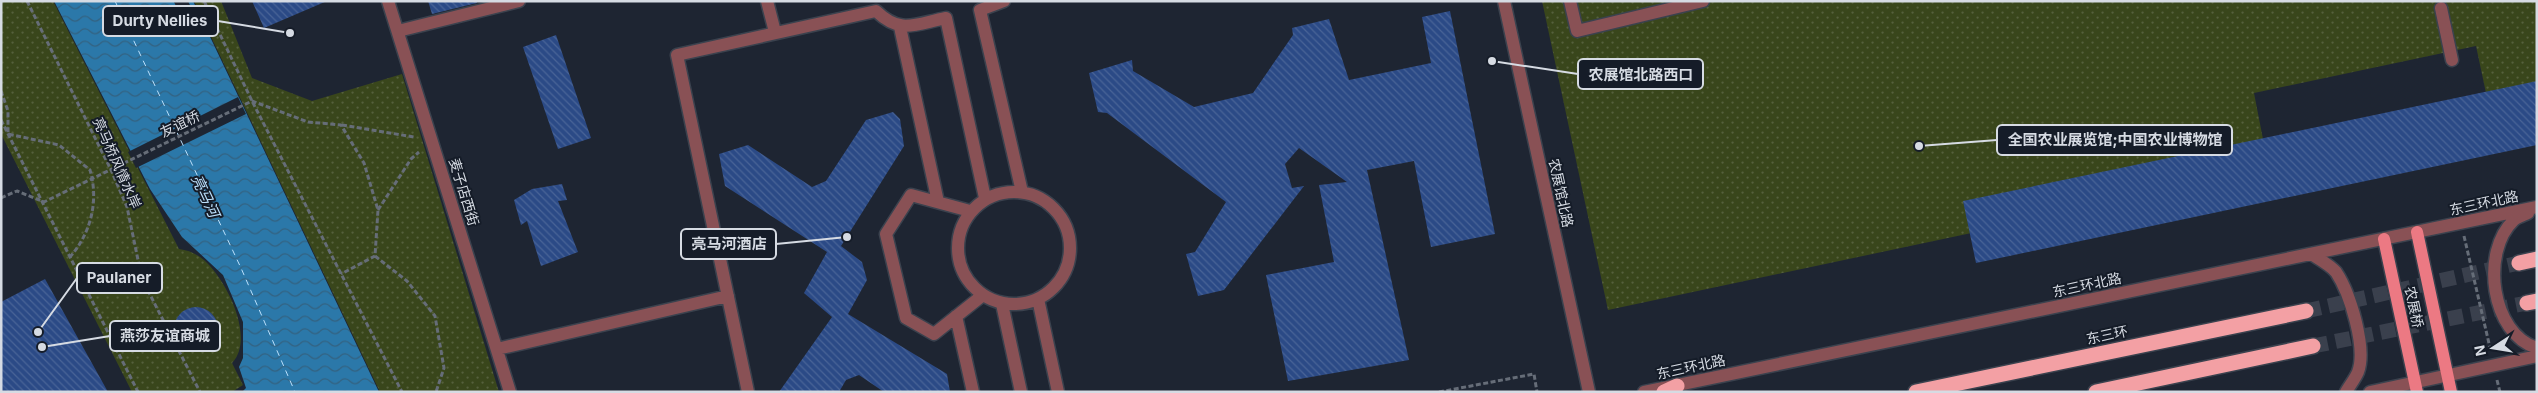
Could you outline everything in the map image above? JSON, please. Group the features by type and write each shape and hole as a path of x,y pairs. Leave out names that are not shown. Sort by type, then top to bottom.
{"highway":[{"path":"2519,263 2537,259"},
{"name":"东三环","path":"1916,392 2306,311"},
{"path":"2096,392 2313,346"}],"main road":[{"name":"农展桥","path":"2417,232 2451,392"},
{"name":"农展桥","path":"2384,239 2416,387"}],"street":[{"name":"麦子店西街","path":"388,1 510,392"},
{"path":"398,32 519,1"},
{"path":"767,1 774,32"},
{"path":"1004,1 980,10 1022,192"},
{"name":"农展馆北路","path":"1504,1 1589,392"},
{"path":"1570,1 1577,31 1679,4 1703,1"},
{"path":"2441,8 2452,60"},
{"path":"748,392 677,55 774,32 876,11 888,23 900,27 946,18 985,198"},
{"path":"900,27 938,202"},
{"path":"1003,191 1022,192 1039,196 1055,208 1068,230 1070,249 1066,269 1061,279 1047,294 1038,299 1019,304 1002,304 983,295 963,273 957,254 960,228 970,211 985,198 1003,191"},
{"path":"970,211 911,195 886,234 906,318 934,334 983,295"},
{"path":"2537,208 2514,220 2500,242 2493,263 2497,297 2507,326 2527,345 2537,348"},
{"name":"东三环北路","path":"1644,392 1670,389 2537,208"},
{"path":"2311,254 2335,271 2347,294 2357,328 2361,355 2358,372 2346,392"},
{"path":"497,349 728,296"},
{"path":"1038,299 1058,392"},
{"path":"1002,304 1021,392"},
{"path":"956,316 973,392"},
{"path":"2370,392 2416,387 2448,375 2537,356"}],"path":[{"name":"亮马桥风情水岸","path":"27,1 111,170 127,207 142,278 200,392"},
{"path":"204,1 252,101 402,392"},
{"path":"1,91 8,112 8,134"},
{"name":"友谊桥","path":"44,202 252,101"},
{"path":"252,101 308,122 341,125 432,140"},
{"path":"1,120 44,202 138,392"},
{"path":"341,125 364,163 378,210 375,256"},
{"path":"8,134 59,145 90,170 93,211 80,246 70,257"},
{"path":"378,210 411,159 432,140"},
{"path":"1,198 16,191 44,202"},
{"path":"2461,223 2494,365"},
{"path":"341,274 375,256"},
{"path":"375,256 407,280 435,316 444,368 436,392"},
{"path":"1439,392 1534,374 1537,392"}],"green space":[{"path":"1,1 53,1 179,249 189,251 201,258 213,269 229,294 239,324 241,339 239,352 232,363 243,385 232,392 132,392 1,134"},
{"path":"194,1 221,1 252,78 312,101 402,74 499,392 380,392"},
{"path":"1542,1 2537,1 2537,112 2492,121 2476,46 2254,93 2269,170 1608,310"}],"water":[{"name":"亮马河","path":"54,1 193,1 379,392 242,392 246,388 239,367 243,358 243,322 223,275 182,237 150,189"}],"pier":[{"path":"175,1 188,1 198,22 186,27"},
{"path":"238,97 246,114 136,168 128,152"}],"building":[{"path":"252,1 327,1 264,28"},
{"path":"428,1 477,1 477,3 432,14"},
{"path":"1450,11 1495,234 1431,247 1414,161 1367,170 1409,360 1288,381 1266,275 1334,262 1319,185 1347,182 1299,148 1285,164 1292,188 1304,186 1224,290 1198,296 1186,254 1195,252 1226,202 1107,113 1098,112 1089,73 1132,60 1133,71 1194,107 1253,93 1293,35 1292,28 1329,19 1349,80 1431,63 1422,17"},
{"path":"556,35 591,138 558,149 523,47"},
{"path":"2537,81 2537,145 1976,263 1963,201"},
{"path":"893,112 900,119 904,146 841,246 862,262 867,280 848,314 947,374 950,392 884,392 859,375 846,380 839,392 779,392 832,317 804,293 827,252 725,186 719,154 748,145 812,187 826,181 866,120"},
{"path":"562,184 567,200 558,201 578,252 541,266 527,221 521,225 514,200 532,189"},
{"path":"45,279 108,392 1,392 1,302"},
{"path":"200,307 212,313 217,320 217,338 212,345 205,350 192,351 180,345 175,338 174,325 180,313 187,308"}],"ferry route":[{"path":"115,1 241,268 295,392"}],"tunnel":[{"path":"2306,311 2519,263"},
{"path":"2313,346 2527,303"}],"place":[{"name":"Durty Nellies","path":"290,33"},
{"name":"农展馆北路西口","path":"1492,61"},
{"name":"全国农业展览馆;中国农业博物馆","path":"1919,146"},
{"name":"亮马河酒店","path":"847,237"},
{"name":"Paulaner","path":"38,332"},
{"name":"燕莎友谊商城","path":"42,347"}]}
